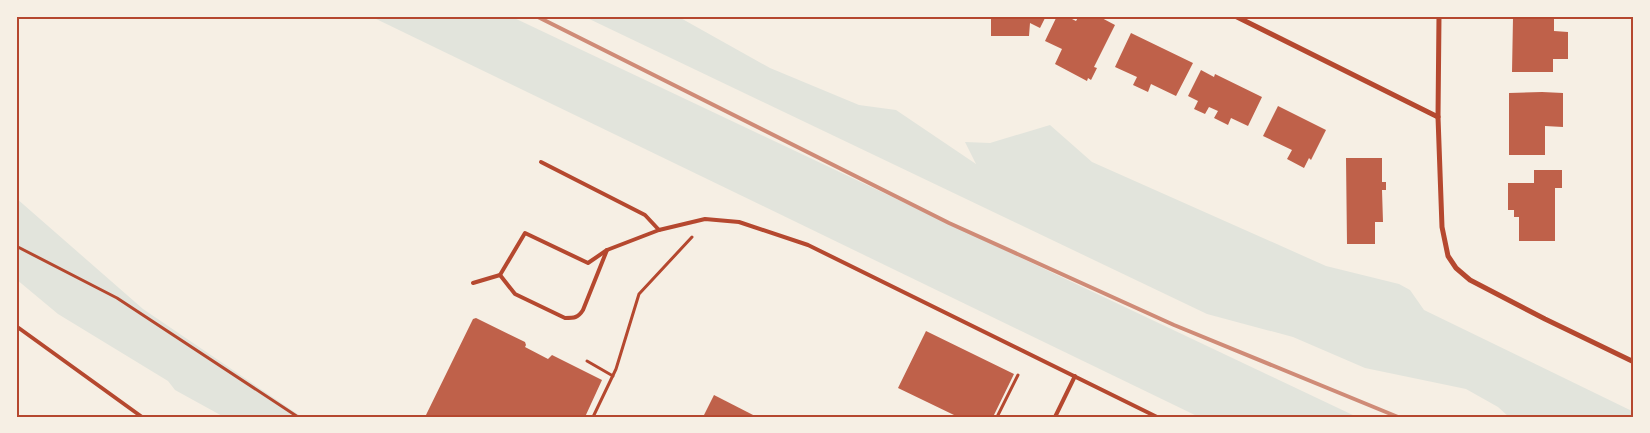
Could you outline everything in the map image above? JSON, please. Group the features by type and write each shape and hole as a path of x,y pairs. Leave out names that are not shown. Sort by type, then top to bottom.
{"street":[{"path":"1235,16 1438,117"},
{"path":"1439,16 1438,117 1442,227 1448,256 1456,268 1478,285 1634,362"}],"lane":[{"path":"541,162 645,215 659,230"},
{"path":"473,283 500,275 524,233 588,263 608,250 659,230 705,219 739,222 808,245 1157,417"},
{"path":"500,275 515,294 565,318 574,318 579,316 583,310 608,250"},
{"path":"16,326 142,417"},
{"path":"1055,417 1075,376"}],"path":[{"path":"593,417 613,376 639,294 689,240 705,219"},
{"path":"16,246 117,298 298,417"},
{"path":"587,361 613,376"},
{"path":"997,417 1018,375"}],"shaded area":[{"path":"370,16 510,16 1357,417 1199,417"},
{"path":"583,16 677,16 770,68 859,105 896,110 976,164 965,142 990,143 1050,125 1092,162 1326,266 1399,284 1410,290 1424,310 1634,412 1634,417 1509,417 1498,407 1466,389 1365,368 1293,337 1207,314"},
{"path":"16,198 143,309 302,417 224,417 175,390 168,381 58,314 16,279"}],"building":[{"path":"991,16 1046,16 1040,28 1030,23 1029,36 991,36"},
{"path":"1057,16 1066,16 1076,21 1079,16 1098,16 1115,25 1094,67 1097,68 1091,80 1088,78 1087,81 1055,64 1062,49 1045,41"},
{"path":"1518,16 1554,16 1554,31 1568,32 1568,59 1553,59 1553,72 1512,72 1513,18 1518,18"},
{"path":"1131,33 1193,63 1176,96 1151,84 1148,92 1133,85 1137,77 1115,67"},
{"path":"1201,70 1214,77 1215,74 1262,97 1248,126 1231,118 1228,125 1214,118 1218,111 1209,107 1205,114 1194,109 1198,101 1188,96"},
{"path":"1509,93 1563,93 1563,127 1545,126 1545,155 1509,155"},
{"path":"1278,106 1326,130 1311,160 1309,158 1304,168 1287,159 1292,150 1263,136"},
{"path":"1346,158 1382,158 1382,182 1386,182 1386,190 1382,190 1383,222 1375,222 1375,244 1347,244"},
{"path":"1534,170 1562,170 1562,188 1555,188 1555,241 1519,241 1519,217 1514,217 1514,210 1508,210 1508,183 1534,183"},
{"path":"476,318 525,342 525,347 548,359 552,355 602,380 585,417 425,417 473,319"},
{"path":"926,331 1014,374 993,417 953,417 954,415 898,388"},
{"path":"714,395 757,417 703,417"}],"railway":[{"path":"536,16 949,223 1174,325 1398,417"}]}
